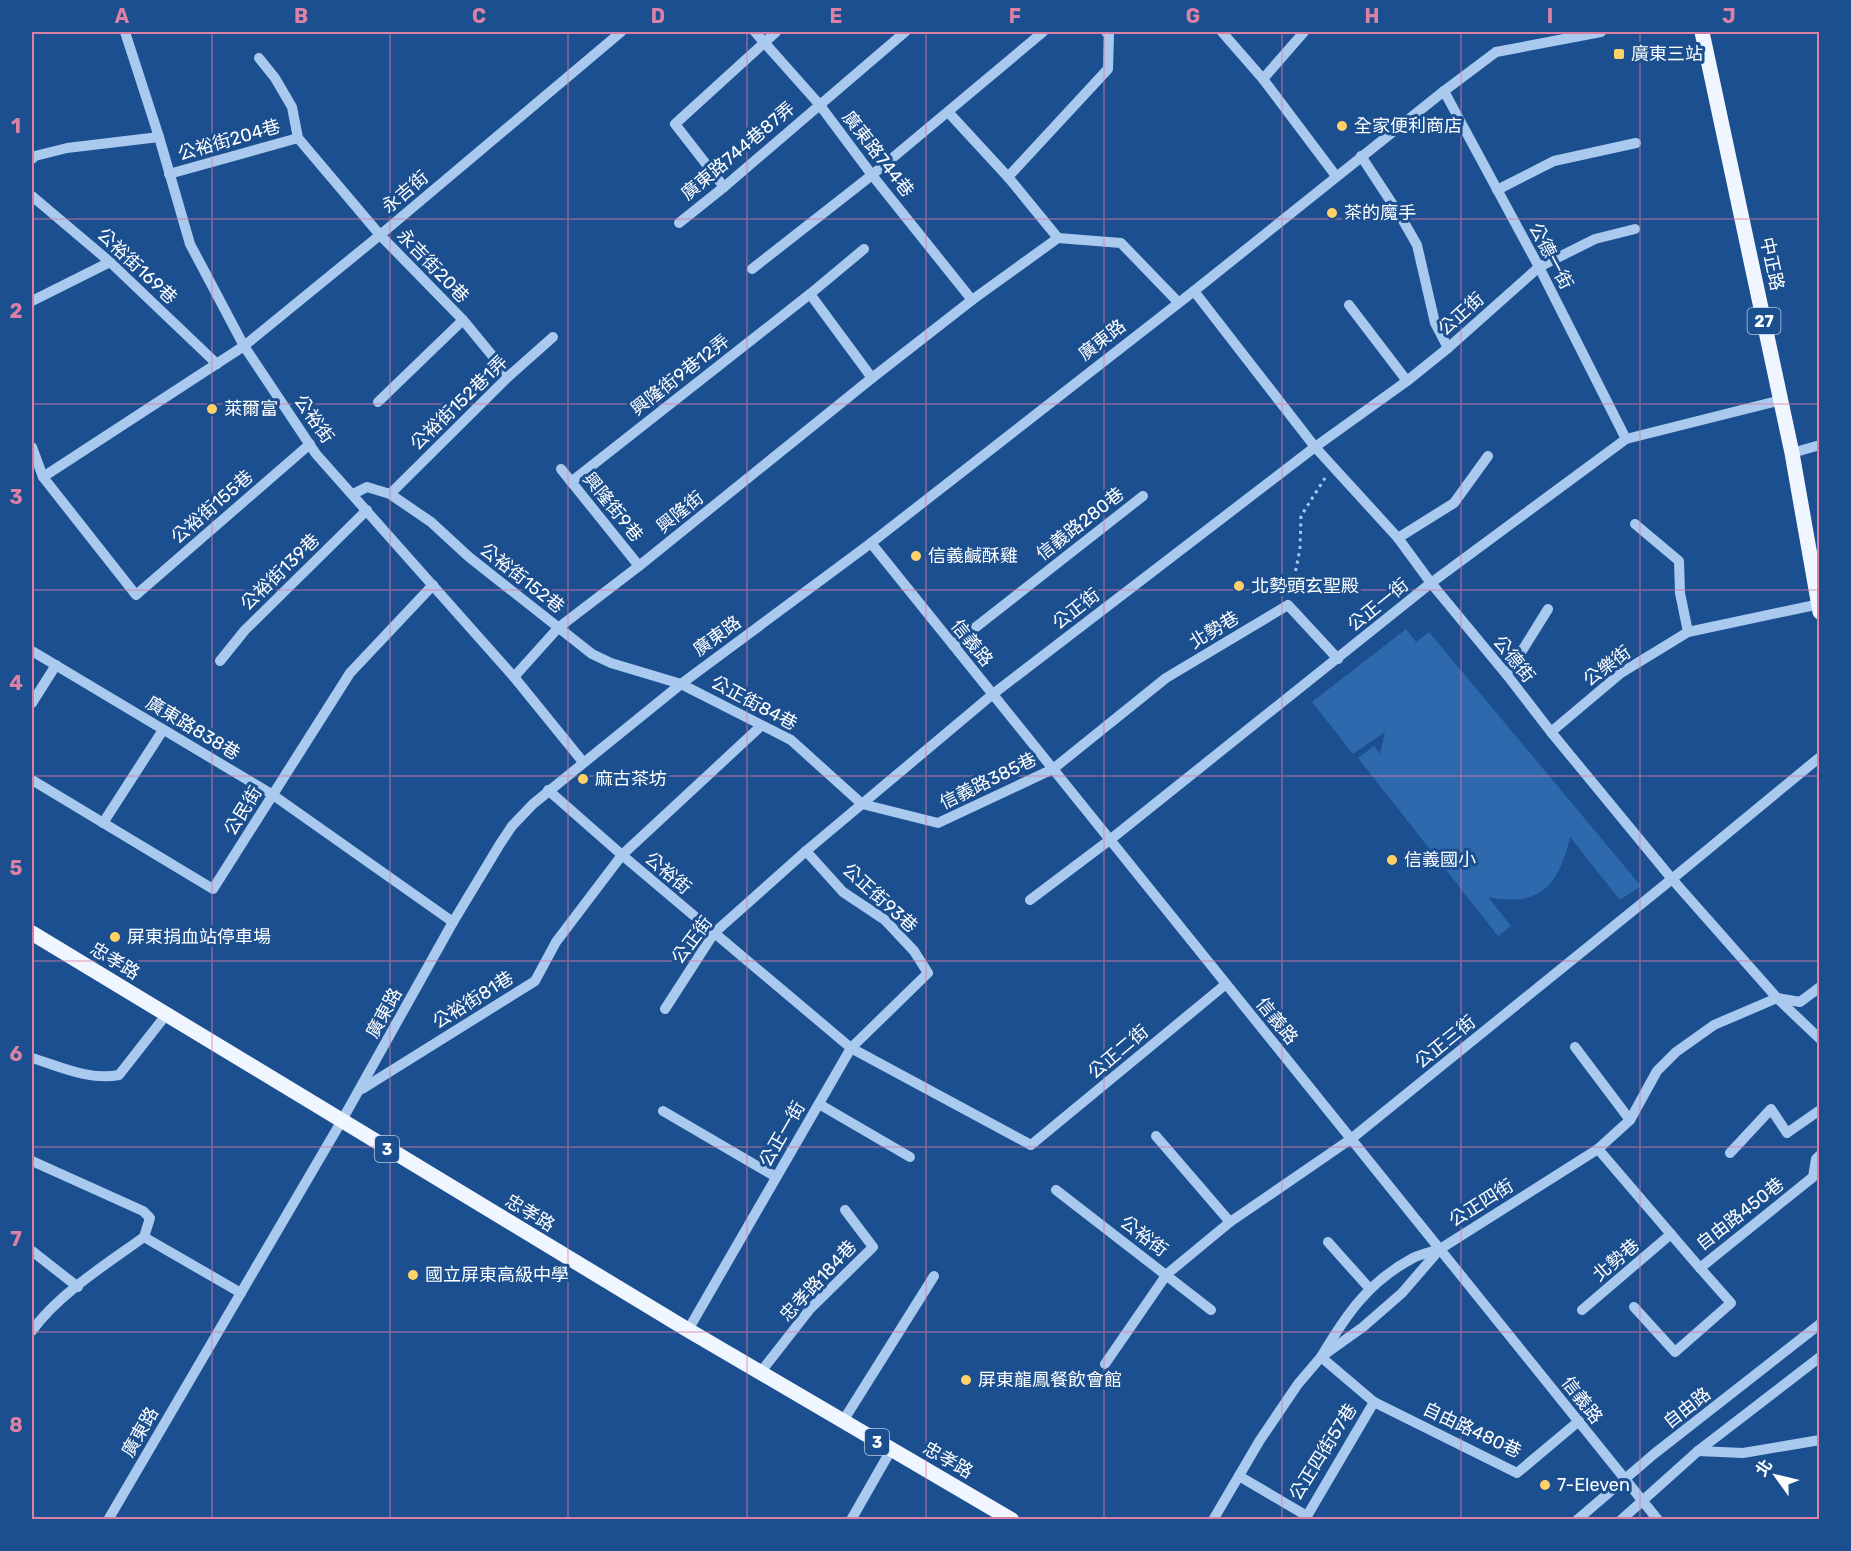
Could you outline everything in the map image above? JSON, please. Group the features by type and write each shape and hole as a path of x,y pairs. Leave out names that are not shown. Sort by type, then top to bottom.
{"main road":[{"name":"中正路","path":"1702,32 1792,453 1819,607"},
{"name":"忠孝路","path":"32,933 341,1122 1002,1517"}],"street":[{"name":"公裕街","path":"125,32 190,244 244,346 310,444 514,677 582,762"},
{"name":"永吉街","path":"43,477 244,346 621,32"},
{"name":"廣東路744巷","path":"755,32 819,104 872,175 972,300"},
{"path":"724,187 675,124 776,32"},
{"name":"廣東路744巷87弄","path":"679,223 905,32"},
{"path":"752,269 949,113 1043,32"},
{"path":"1008,177 1108,69 1109,34 1106,32"},
{"path":"1222,32 1263,79 1336,176"},
{"path":"1263,79 1304,32"},
{"name":"廣東路","path":"108,1520 359,1091 453,922 512,826 548,790 681,684 871,543 1496,52 1602,32"},
{"path":"259,58 275,78 292,107 298,138"},
{"name":"公德一街","path":"1444,91 1539,267 1626,439"},
{"path":"949,113 1008,177 1058,238"},
{"path":"32,153 159,137"},
{"name":"公裕街204巷","path":"169,174 298,138"},
{"name":"永吉街20巷","path":"298,138 380,235 463,320 509,376"},
{"path":"1497,190 1554,161 1636,143"},
{"path":"1361,156 1417,245 1435,322 1448,348"},
{"name":"公裕街169巷","path":"32,196 110,262 216,364"},
{"name":"公正街","path":"665,1009 714,933 806,851 993,694 1315,447 1407,381 1448,348 1539,267 1595,239 1635,229"},
{"path":"810,294 872,378 972,300 1058,238 1120,243 1178,302"},
{"name":"興隆街9巷12弄","path":"571,482 864,249"},
{"path":"32,301 110,262"},
{"name":"公德街","path":"1194,291 1315,447 1398,538 1431,584 1672,879 1777,999 1820,1039"},
{"path":"1349,305 1407,381"},
{"name":"永吉街20巷","path":"378,402 463,320"},
{"name":"公裕街152巷1弄","path":"390,494 509,376 553,338"},
{"name":"興隆街","path":"514,677 558,628 639,566 872,378"},
{"name":"公正一街","path":"1030,900 1431,584 1626,439 1781,400"},
{"name":"公裕街155巷","path":"43,477 136,595 310,444"},
{"path":"1792,453 1820,445"},
{"path":"32,447 43,477"},
{"path":"1398,538 1454,503 1488,456"},
{"name":"興隆街9巷","path":"561,469 639,566"},
{"name":"公裕街152巷","path":"353,494 367,486 390,494 431,522 469,557 592,654 611,663 681,684"},
{"name":"信義路280巷","path":"953,645 1143,496"},
{"name":"公裕街139巷","path":"220,661 245,630 368,510"},
{"path":"1635,524 1679,561 1680,593 1688,632"},
{"name":"信義路","path":"871,543 1658,1520"},
{"name":"公民街","path":"32,780 213,890 350,673 433,585"},
{"path":"1288,605 1338,659"},
{"name":"北勢巷","path":"1053,769 1166,678 1288,605"},
{"name":"公樂街","path":"1551,732 1621,673 1688,632 1819,607"},
{"path":"1507,675 1548,609"},
{"name":"廣東路838巷","path":"32,651 273,795 453,922"},
{"path":"32,703 56,665"},
{"name":"公正街84巷","path":"681,684 791,740 862,804"},
{"name":"公裕街81巷","path":"359,1091 535,981 556,942 622,855 761,726"},
{"path":"103,823 163,730"},
{"name":"公正三街","path":"1105,1364 1167,1275 1230,1222 1352,1139 1820,757"},
{"name":"信義路385巷","path":"862,804 938,823 1053,769"},
{"name":"公裕街","path":"548,790 851,1048 1031,1145"},
{"name":"公正街93巷","path":"806,851 843,892 885,920 914,951 928,973"},
{"name":"公正一街","path":"688,1330 851,1048 928,973"},
{"name":"公正二街","path":"1031,1145 1226,984"},
{"name":"公正四街","path":"1213,1520 1260,1440 1298,1384 1322,1357 1363,1327 1402,1293 1440,1249 1598,1149 1630,1120 1657,1071 1676,1052 1714,1025 1777,999 1800,1002 1820,987"},
{"path":"32,1058 92,1076 119,1075 165,1015"},
{"path":"1575,1047 1630,1120"},
{"path":"819,1104 910,1157"},
{"path":"1730,1153 1771,1109 1787,1133 1820,1110"},
{"path":"663,1111 776,1177"},
{"path":"1156,1136 1230,1222"},
{"path":"1598,1149 1700,1268"},
{"name":"自由路450巷","path":"1634,1306 1676,1352 1731,1303 1700,1268 1813,1177 1816,1159 1820,1155"},
{"path":"32,1161 143,1211 150,1218 144,1237 52,1308 32,1331"},
{"name":"公裕街","path":"1056,1190 1211,1310"},
{"name":"忠孝路184巷","path":"760,1373 810,1309 873,1247 845,1210"},
{"name":"北勢巷","path":"1582,1310 1671,1234"},
{"path":"144,1237 241,1293"},
{"path":"1328,1242 1370,1288"},
{"path":"1322,1357 1345,1317 1370,1288 1414,1257 1440,1249"},
{"path":"32,1251 78,1287"},
{"path":"843,1421 934,1276"},
{"name":"自由路","path":"1577,1520 1624,1479 1820,1324"},
{"name":"公正四街57巷","path":"1239,1476 1307,1516 1374,1402 1322,1357"},
{"path":"1621,1520 1698,1451 1820,1357"},
{"name":"自由路480巷","path":"1374,1402 1517,1473 1579,1421"},
{"path":"1698,1451 1743,1454 1820,1440"},
{"path":"851,1520 891,1450"}],"path":[{"path":"1288,605 1299,549 1302,516 1327,476"}],"shaded area":[{"path":"1406,629 1416,642 1429,632 1641,886 1620,900 1570,837 1560,868 1544,889 1534,896 1521,899 1506,900 1488,897 1511,926 1498,936 1358,758 1374,746 1380,754 1385,732 1353,754 1312,702"}],"place":[{"name":"廣東三站","path":"1619,54"},
{"name":"全家便利商店","path":"1342,126"},
{"name":"茶的魔手","path":"1332,213"},
{"name":"萊爾富","path":"212,409"},
{"name":"信義鹹酥雞","path":"916,556"},
{"name":"北勢頭玄聖殿","path":"1239,586"},
{"name":"麻古茶坊","path":"583,779"},
{"name":"信義國小","path":"1392,860"},
{"name":"屏東捐血站停車場","path":"115,937"},
{"name":"國立屏東高級中學","path":"413,1275"},
{"name":"屏東龍鳳餐飲會館","path":"966,1380"},
{"name":"7-Eleven","path":"1545,1485"}]}
